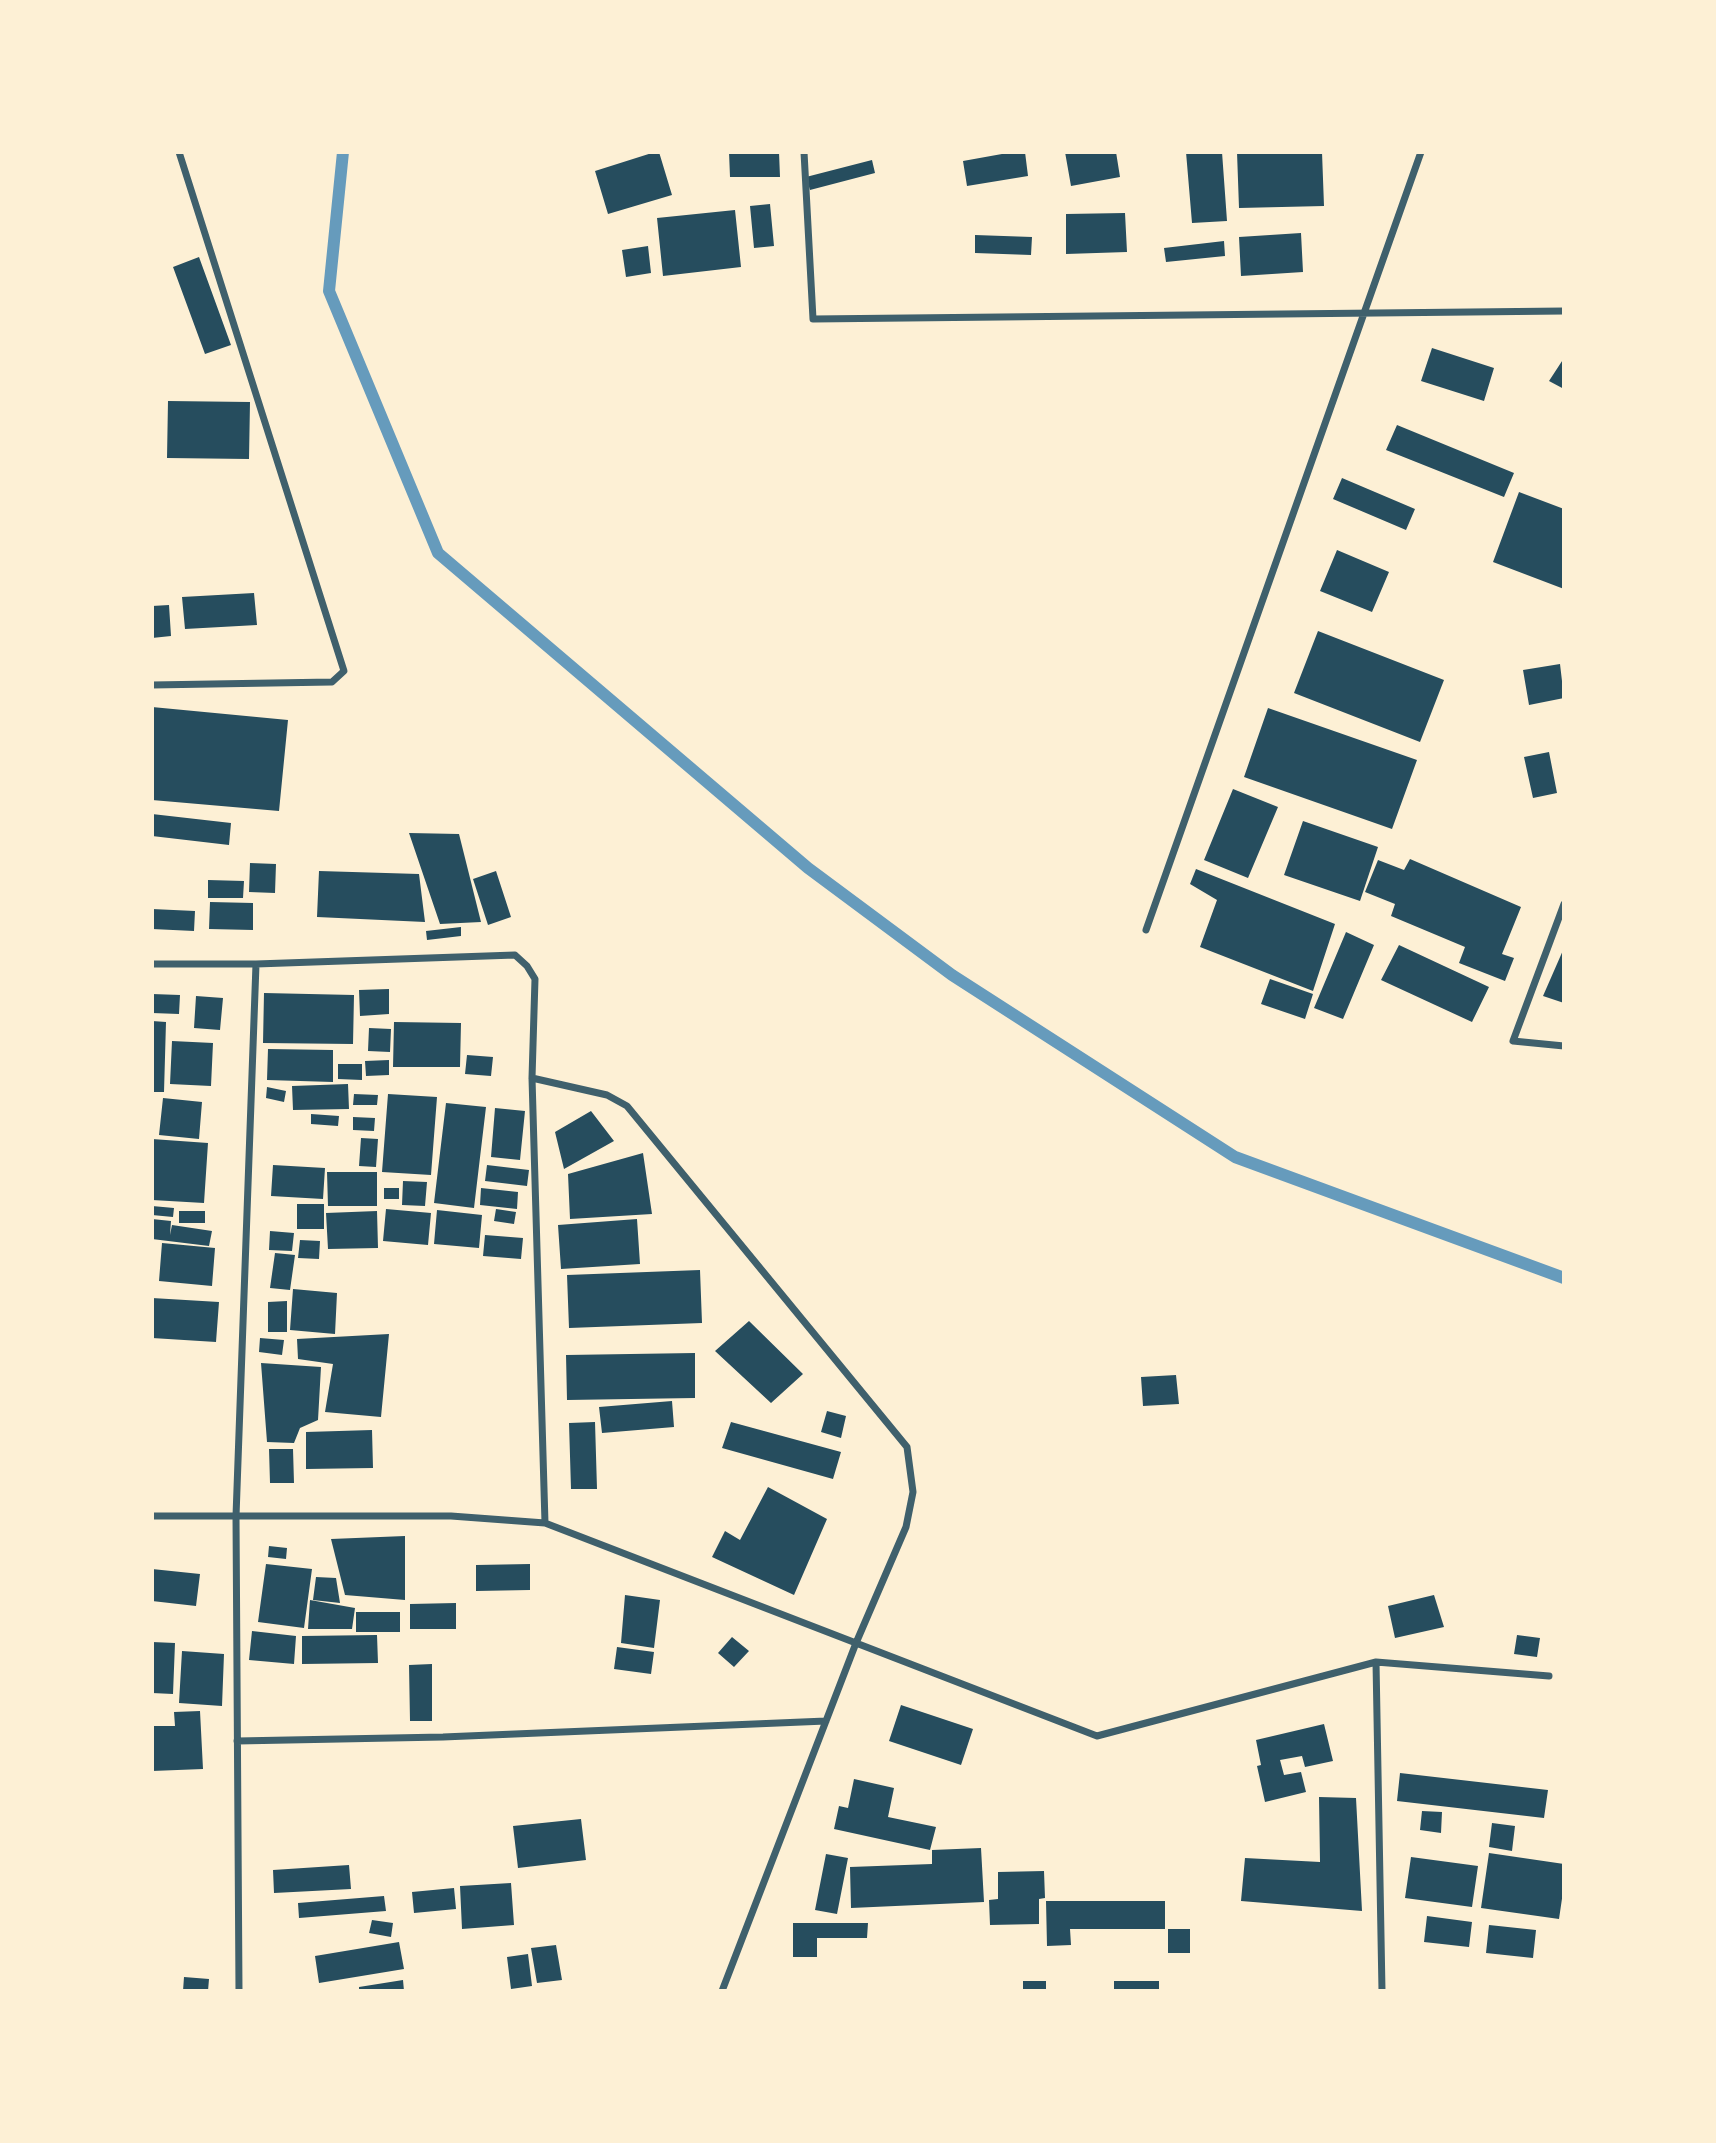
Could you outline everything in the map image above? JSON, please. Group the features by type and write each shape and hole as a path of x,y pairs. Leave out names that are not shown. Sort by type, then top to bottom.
{"street":[{"path":"152,685 332,682 344,671 179,152"},
{"path":"804,152 813,319 1564,311"},
{"path":"1146,930 1421,152"},
{"path":"1564,904 1513,1041 1564,1046"},
{"path":"152,964 256,964 515,955 527,966 535,979 532,1078 545,1523"},
{"path":"239,1991 236,1516 256,964"},
{"path":"532,1078 607,1095 627,1106 907,1447 913,1492 906,1527 856,1643 722,1991"},
{"path":"152,1516 451,1516 545,1523 1097,1736 1376,1662 1549,1676"},
{"path":"1376,1662 1382,1991"},
{"path":"237,1741 443,1737 826,1721"}],"building":[{"path":"659,152 672,195 608,214 595,171"},
{"path":"729,152 779,152 780,177 730,177"},
{"path":"1025,152 1028,176 967,186 963,161"},
{"path":"1065,152 1116,152 1120,177 1071,186"},
{"path":"1186,152 1222,152 1227,221 1192,223"},
{"path":"1237,152 1322,152 1324,206 1239,208"},
{"path":"872,160 875,173 810,190 806,177"},
{"path":"770,204 774,246 754,248 750,206"},
{"path":"735,210 741,267 663,276 657,218"},
{"path":"1125,213 1127,252 1066,254 1066,214"},
{"path":"1301,233 1303,272 1241,276 1239,237"},
{"path":"975,235 1032,237 1031,255 975,253"},
{"path":"1224,241 1225,256 1166,262 1164,248"},
{"path":"648,246 651,273 626,277 622,250"},
{"path":"199,257 231,345 205,354 173,267"},
{"path":"1432,348 1494,368 1484,401 1421,381"},
{"path":"1564,358 1564,389 1549,381"},
{"path":"168,401 250,402 249,459 167,458"},
{"path":"1397,425 1514,473 1504,497 1386,450"},
{"path":"1342,478 1415,509 1406,530 1333,499"},
{"path":"1519,492 1564,509 1564,589 1493,562"},
{"path":"1337,550 1389,572 1372,612 1320,591"},
{"path":"254,593 257,625 185,629 182,597"},
{"path":"169,605 171,636 152,638 152,606"},
{"path":"1318,631 1444,680 1420,742 1294,693"},
{"path":"1560,664 1564,698 1529,705 1523,670"},
{"path":"152,707 288,720 279,811 152,800"},
{"path":"1268,708 1417,760 1392,829 1244,777"},
{"path":"1549,752 1557,793 1533,798 1524,757"},
{"path":"1233,789 1278,807 1248,878 1204,860"},
{"path":"152,814 231,823 229,845 152,836"},
{"path":"1303,821 1378,847 1360,901 1284,875"},
{"path":"409,833 459,834 481,922 440,924"},
{"path":"1410,859 1521,907 1502,954 1514,958 1505,981 1459,963 1465,947 1391,916 1395,904 1365,892 1378,860 1404,870"},
{"path":"250,863 276,864 275,893 249,892"},
{"path":"1196,869 1335,924 1313,991 1200,947 1217,900 1190,884"},
{"path":"319,871 419,874 425,922 317,917"},
{"path":"496,871 511,917 488,925 473,879"},
{"path":"208,880 244,881 243,898 208,898"},
{"path":"210,902 253,903 253,930 209,929"},
{"path":"152,909 195,911 194,931 152,929"},
{"path":"461,927 461,936 427,940 426,931"},
{"path":"1346,932 1374,945 1343,1019 1314,1008"},
{"path":"1399,945 1489,987 1472,1022 1381,980"},
{"path":"1564,948 1564,1003 1543,996"},
{"path":"1270,979 1313,994 1305,1019 1261,1004"},
{"path":"389,989 389,1014 360,1016 359,990"},
{"path":"264,993 354,995 353,1044 263,1043"},
{"path":"152,994 180,995 179,1014 152,1013"},
{"path":"196,996 223,998 220,1030 194,1028"},
{"path":"152,1021 166,1022 164,1092 152,1092"},
{"path":"394,1022 461,1023 460,1067 393,1067"},
{"path":"369,1028 391,1029 390,1052 368,1051"},
{"path":"172,1041 213,1043 211,1086 170,1084"},
{"path":"268,1049 333,1050 333,1082 267,1080"},
{"path":"467,1055 493,1057 491,1076 465,1074"},
{"path":"389,1060 389,1075 366,1076 365,1061"},
{"path":"338,1064 362,1064 362,1080 338,1079"},
{"path":"348,1084 349,1109 293,1110 292,1086"},
{"path":"267,1087 286,1091 284,1102 266,1098"},
{"path":"354,1094 378,1095 377,1105 353,1105"},
{"path":"388,1094 437,1097 431,1175 382,1172"},
{"path":"163,1098 202,1102 199,1139 159,1135"},
{"path":"446,1103 486,1107 474,1208 434,1203"},
{"path":"495,1108 525,1111 520,1160 491,1157"},
{"path":"591,1111 614,1141 564,1169 555,1132"},
{"path":"311,1114 339,1116 338,1126 311,1124"},
{"path":"353,1117 375,1118 374,1131 353,1130"},
{"path":"361,1138 378,1139 376,1167 359,1166"},
{"path":"152,1139 208,1143 204,1203 152,1200"},
{"path":"643,1153 652,1214 570,1219 568,1174"},
{"path":"273,1165 325,1168 323,1199 271,1196"},
{"path":"487,1165 529,1170 527,1186 485,1181"},
{"path":"327,1172 377,1172 377,1206 328,1206"},
{"path":"403,1181 427,1182 425,1206 402,1205"},
{"path":"384,1188 399,1188 399,1199 384,1199"},
{"path":"481,1188 518,1192 517,1209 480,1205"},
{"path":"297,1204 324,1204 324,1229 297,1229"},
{"path":"152,1206 174,1208 173,1217 152,1215"},
{"path":"386,1209 431,1213 428,1245 383,1241"},
{"path":"496,1209 516,1212 514,1224 494,1221"},
{"path":"437,1210 482,1215 479,1248 434,1244"},
{"path":"179,1211 205,1211 205,1223 179,1223"},
{"path":"377,1211 378,1248 328,1249 326,1213"},
{"path":"152,1219 171,1221 170,1235 172,1225 212,1231 209,1246 152,1239"},
{"path":"637,1219 640,1264 561,1269 558,1225"},
{"path":"270,1231 294,1233 292,1251 269,1250"},
{"path":"485,1235 523,1238 521,1259 483,1256"},
{"path":"300,1240 320,1241 319,1259 298,1258"},
{"path":"162,1243 215,1248 212,1286 159,1281"},
{"path":"275,1253 295,1255 290,1290 270,1288"},
{"path":"700,1270 702,1323 569,1328 567,1275"},
{"path":"293,1289 337,1293 335,1334 290,1330"},
{"path":"152,1298 219,1302 216,1342 152,1338"},
{"path":"287,1301 287,1332 268,1332 268,1302"},
{"path":"749,1321 803,1374 771,1403 715,1351"},
{"path":"389,1334 381,1417 325,1412 333,1364 298,1359 297,1339"},
{"path":"260,1338 284,1340 282,1355 259,1352"},
{"path":"695,1353 695,1398 567,1400 566,1355"},
{"path":"261,1363 321,1367 318,1420 300,1428 294,1443 267,1442"},
{"path":"1176,1375 1179,1404 1143,1406 1141,1377"},
{"path":"672,1401 674,1427 602,1433 599,1407"},
{"path":"827,1411 846,1416 841,1438 821,1432"},
{"path":"595,1422 597,1489 571,1489 569,1423"},
{"path":"731,1422 841,1452 833,1479 722,1448"},
{"path":"372,1430 373,1468 306,1469 306,1432"},
{"path":"269,1449 293,1449 294,1483 270,1483"},
{"path":"768,1487 827,1519 794,1595 712,1557 725,1531 740,1540"},
{"path":"405,1536 405,1600 345,1595 331,1539"},
{"path":"269,1546 287,1548 286,1559 268,1557"},
{"path":"266,1564 312,1569 304,1628 258,1622"},
{"path":"530,1564 530,1590 476,1591 476,1565"},
{"path":"152,1569 200,1574 196,1606 152,1601"},
{"path":"316,1577 336,1578 340,1603 313,1600"},
{"path":"625,1595 660,1600 654,1648 621,1643"},
{"path":"1434,1595 1444,1627 1395,1638 1388,1606"},
{"path":"310,1600 355,1608 352,1629 308,1629"},
{"path":"456,1603 456,1629 410,1629 410,1604"},
{"path":"356,1612 400,1612 400,1632 356,1632"},
{"path":"252,1631 296,1636 294,1664 249,1660"},
{"path":"377,1635 378,1663 302,1664 302,1636"},
{"path":"1517,1635 1540,1638 1537,1657 1514,1654"},
{"path":"732,1637 749,1651 734,1667 718,1653"},
{"path":"152,1642 175,1643 173,1694 152,1693"},
{"path":"617,1647 654,1652 651,1674 614,1669"},
{"path":"182,1651 224,1654 222,1706 179,1703"},
{"path":"432,1664 432,1721 410,1721 409,1665"},
{"path":"901,1705 973,1729 961,1765 889,1741"},
{"path":"200,1711 203,1769 152,1771 152,1726 175,1726 174,1712"},
{"path":"1324,1724 1333,1761 1305,1767 1302,1756 1280,1760 1284,1775 1301,1772 1306,1792 1265,1802 1257,1766 1261,1765 1256,1740"},
{"path":"1400,1773 1548,1790 1544,1818 1397,1801"},
{"path":"854,1779 894,1788 888,1817 936,1827 930,1850 834,1829 839,1806 848,1808"},
{"path":"1319,1797 1356,1798 1362,1911 1241,1901 1245,1858 1320,1862"},
{"path":"1422,1811 1442,1812 1441,1833 1420,1830"},
{"path":"581,1819 586,1860 518,1868 513,1826"},
{"path":"1492,1823 1515,1826 1512,1851 1489,1847"},
{"path":"981,1848 984,1902 851,1908 850,1867 932,1864 932,1850"},
{"path":"1489,1853 1564,1864 1559,1919 1481,1908"},
{"path":"826,1854 848,1858 837,1914 815,1910"},
{"path":"1411,1857 1478,1866 1472,1907 1405,1898"},
{"path":"349,1865 351,1889 274,1893 273,1870"},
{"path":"1044,1871 1045,1898 1039,1899 1039,1924 990,1925 989,1900 998,1899 998,1872"},
{"path":"511,1883 514,1925 462,1929 460,1886"},
{"path":"454,1888 456,1909 414,1913 412,1892"},
{"path":"384,1896 386,1911 299,1918 298,1903"},
{"path":"1046,1901 1165,1901 1165,1929 1070,1929 1071,1945 1047,1946"},
{"path":"1427,1916 1472,1922 1469,1947 1424,1942"},
{"path":"372,1920 393,1923 391,1937 369,1933"},
{"path":"793,1923 868,1923 867,1938 817,1938 817,1957 793,1957"},
{"path":"1489,1925 1536,1930 1533,1958 1486,1953"},
{"path":"1168,1929 1190,1929 1190,1953 1168,1953"},
{"path":"399,1942 404,1969 319,1983 315,1956"},
{"path":"556,1945 562,1980 537,1983 531,1948"},
{"path":"528,1954 532,1986 511,1989 507,1957"},
{"path":"184,1977 209,1979 208,1991 183,1991"},
{"path":"403,1980 404,1991 359,1991 359,1987"},
{"path":"1023,1981 1046,1981 1046,1991 1023,1991"},
{"path":"1114,1981 1159,1981 1159,1991 1114,1991"}],"waterway":[{"path":"343,152 329,291 438,553 808,868 952,975 1235,1157 1564,1278"}]}
